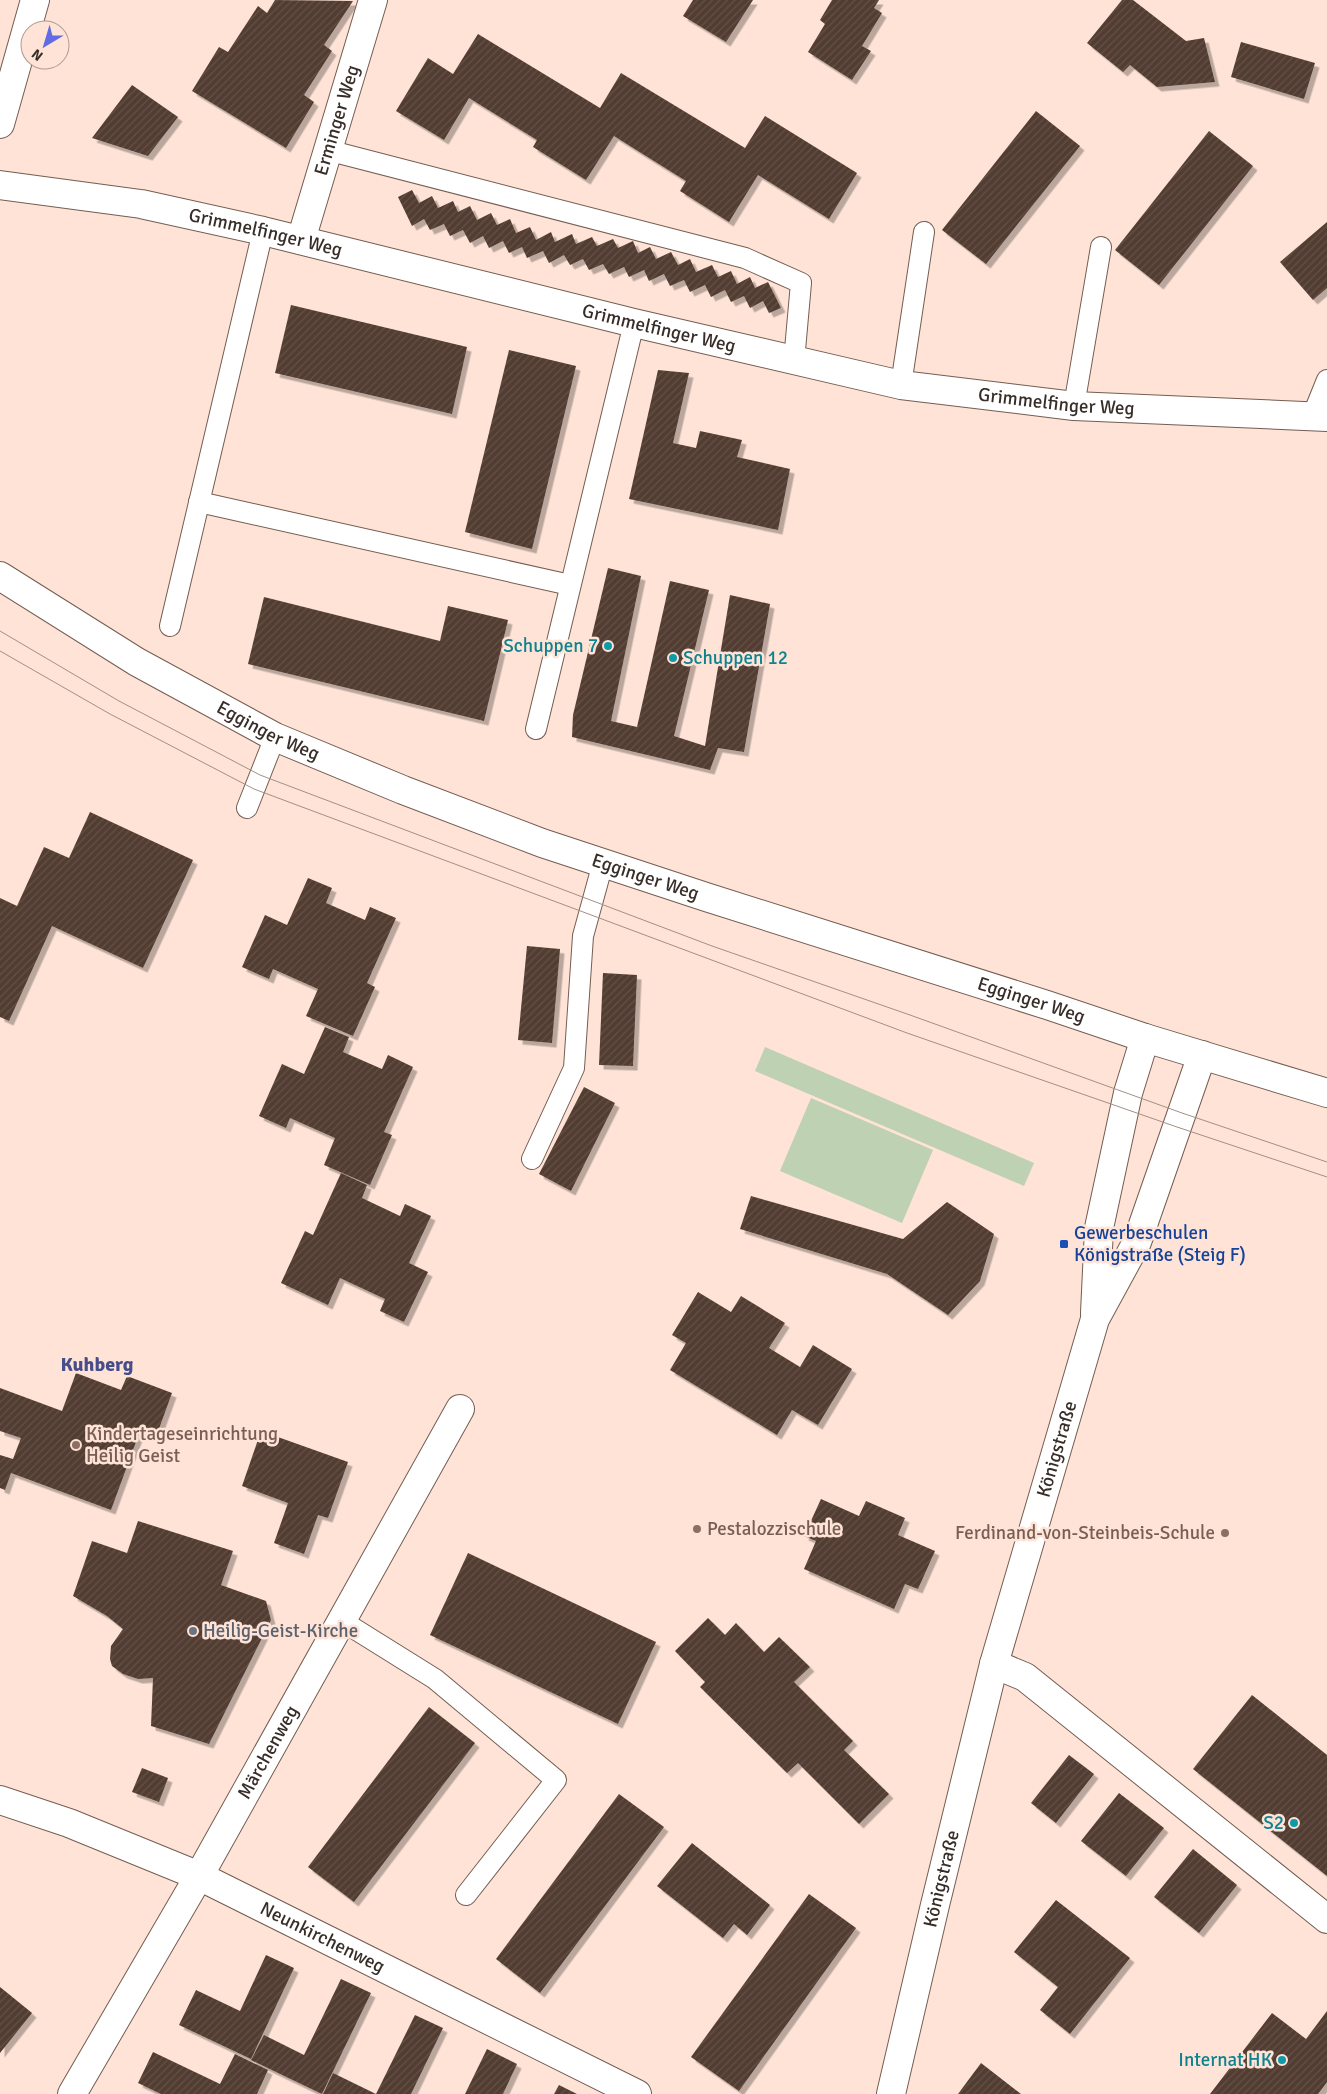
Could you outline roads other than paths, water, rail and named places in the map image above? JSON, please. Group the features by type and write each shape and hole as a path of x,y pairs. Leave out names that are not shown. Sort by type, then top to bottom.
{"street":[{"path":"0,124 35,0"},
{"name":"Erminger Weg","path":"301,240 373,0"},
{"name":"Grimmelfinger Weg","path":"0,185 141,204 263,231 634,323 901,385 1074,406 1320,417"},
{"name":"Egginger Weg","path":"0,576 137,662 275,737 413,793 542,843 1146,1038 1327,1093"},
{"name":"Königstraße","path":"1095,1319 1098,1228 1128,1093 1146,1038"},
{"name":"Königstraße","path":"892,2094 935,1905 994,1664 1095,1319 1137,1242 1202,1055"},
{"name":"Märchenweg","path":"72,2094 200,1876 460,1409"},
{"path":"994,1664 1025,1677 1327,1919"},
{"name":"Neunkirchenweg","path":"0,1800 69,1824 200,1876 637,2094"}],"lane":[{"path":"327,150 745,258 793,279 801,283 794,361"},
{"path":"170,626 263,231"},
{"path":"901,385 924,232"},
{"path":"1074,406 1101,247"},
{"path":"536,728 634,323"},
{"path":"1320,417 1327,380"},
{"path":"199,502 570,585"},
{"path":"247,808 275,737"},
{"path":"532,1159 574,1068 583,936 603,863"},
{"path":"342,1621 435,1679 556,1780 466,1895"}],"tram line":[{"path":"0,631 119,701 260,775 712,946 1182,1113 1327,1162"},
{"path":"0,651 110,714 254,789 907,1033 1327,1177"}],"place":[{"name":"Schuppen 7","path":"608,646"},
{"name":"Schuppen 12","path":"673,658"},
{"name":"Gewerbeschulen Königstraße (Steig F)","path":"1064,1244"},
{"name":"Kindertageseinrichtung Heilig Geist","path":"76,1445"},
{"name":"Pestalozzischule","path":"697,1529"},
{"name":"Ferdinand-von-Steinbeis-Schule","path":"1225,1533"},
{"name":"Heilig-Geist-Kirche","path":"193,1631"},
{"name":"S2","path":"1294,1823"},
{"name":"Internat HK","path":"1282,2060"}],"district":[{"name":"Kuhberg","path":"97,1364"}]}
